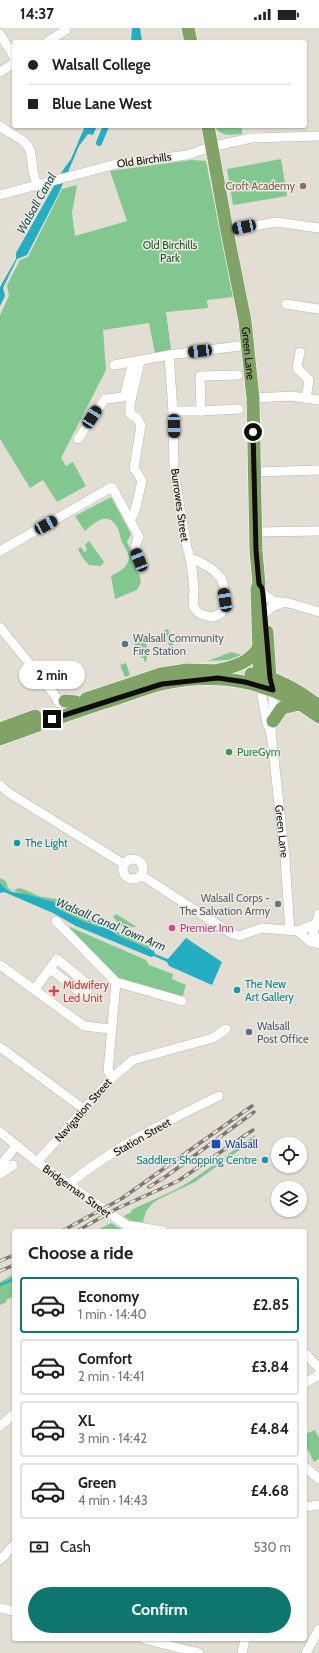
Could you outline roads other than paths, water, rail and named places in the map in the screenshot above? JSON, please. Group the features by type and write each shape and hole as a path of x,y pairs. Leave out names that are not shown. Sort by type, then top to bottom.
{"highway":[{"path":"188,28 191,40"},
{"name":"Green Lane","path":"208,128 242,306 253,398 255,532 265,613 264,651"},
{"name":"Green Lane","path":"261,589 257,589 266,682"},
{"path":"0,729 64,704 161,674 187,670 215,670 241,664 264,651 278,669 311,704 319,718"},
{"path":"215,670 289,686 311,704"},
{"path":"0,739 64,704 162,684 218,678 245,682 266,682"},
{"path":"272,727 282,708 311,704"}],"street":[{"path":"50,40 66,30"},
{"path":"0,34 12,54"},
{"path":"0,72 12,64"},
{"path":"0,126 9,134 24,141 28,145 33,160 32,168 37,185 0,195"},
{"name":"Old Birchills","path":"37,185 116,164 187,155 211,147 251,138 319,136"},
{"path":"227,231 276,222 319,228"},
{"path":"286,304 319,309"},
{"path":"114,365 169,355 247,345"},
{"path":"300,352 297,368 309,380 306,398"},
{"name":"Burrowes Street","path":"169,355 173,411 174,472 187,548 191,558 194,608 199,613 212,617 221,613 225,600 222,578 215,571 191,558"},
{"path":"78,439 105,399 124,397 137,362"},
{"path":"130,520 135,511 142,481 134,468 141,425 137,418 130,414 130,405 137,362"},
{"path":"201,411 200,376 238,375"},
{"path":"253,398 291,396 319,400"},
{"path":"173,411 239,409"},
{"path":"254,472 319,470"},
{"path":"0,551 112,488 139,536 135,543 135,551 141,569"},
{"path":"255,532 319,531"},
{"path":"261,589 273,601 319,612"},
{"path":"265,613 272,607 282,603"},
{"path":"0,627 64,704"},
{"name":"Green Lane","path":"266,682 294,931"},
{"name":"Green Lane","path":"266,682 267,723 272,727"},
{"path":"0,785 9,793"},
{"path":"0,788 124,864"},
{"path":"137,859 143,866 141,875 136,878 128,878 124,873 124,864 128,860 137,859"},
{"path":"141,875 229,932 239,936 262,928 294,931 315,924"},
{"path":"318,943 313,932 319,914"},
{"path":"56,921 116,982 182,1001"},
{"path":"294,931 310,942 318,943"},
{"path":"0,965 84,1026 111,1029"},
{"path":"34,990 50,969"},
{"name":"Navigation Street","path":"38,1162 113,1077 108,1071 116,982"},
{"path":"113,1077 133,1060 213,1038 226,1029"},
{"path":"0,1047 85,1110"},
{"name":"Station Street","path":"69,1184 84,1172 142,1135 219,1096"},
{"name":"Bridgeman Street","path":"0,1132 38,1162 126,1225 151,1229"},
{"path":"0,1166 17,1145"},
{"path":"0,1174 13,1165"},
{"path":"307,1355 319,1368"},
{"path":"307,1382 319,1375"},
{"path":"0,1426 12,1416"},
{"path":"307,1470 319,1479"},
{"path":"307,1507 318,1504"},
{"path":"0,1560 12,1547"},
{"path":"0,1608 12,1611"},
{"path":"306,1653 319,1629"},
{"path":"152,1641 199,1653"},
{"path":"242,1653 245,1641"}],"water":[{"path":"132,28 140,28 142,40 131,40"},
{"path":"84,128 96,128 93,135 88,134 79,146 58,195 27,255 17,259 3,288 5,296 0,306 0,287 16,259 16,253 63,170 71,159"},
{"path":"0,883 12,892 26,894 54,902 58,909 99,927 107,927 117,935 154,951 155,954 168,959 186,938 222,962 212,985 169,966 167,962 154,956 151,957 76,926 53,913 4,892 0,893"}],"waterway":[{"path":"99,143 105,128"},
{"path":"0,1285 12,1280"}],"railway":[{"path":"66,1229 121,1199 252,1106"},
{"path":"149,1187 168,1175 254,1112"},
{"path":"81,1229 116,1209 178,1181 253,1130"},
{"path":"0,1261 12,1256"},
{"path":"0,1271 12,1266"}],"place":[{"name":"Croft Academy","path":"303,186"},
{"name":"Walsall Community Fire Station","path":"125,644"},
{"name":"PureGym","path":"229,752"},
{"name":"The Light","path":"17,843"},
{"name":"Walsall Corps - The Salvation Army","path":"278,904"},
{"name":"Premier Inn","path":"172,928"},
{"name":"The New Art Gallery","path":"237,990"},
{"name":"Midwifery Led Unit","path":"54,991"},
{"name":"Walsall Post Office","path":"249,1032"},
{"name":"Walsall","path":"216,1144"},
{"name":"Saddlers Shopping Centre","path":"265,1160"}],"water label":[{"name":"Walsall Canal","path":"36,203"},
{"name":"Walsall Canal Town Arm","path":"111,924"}],"park label":[{"name":"Old Birchills Park","path":"170,251"}]}
